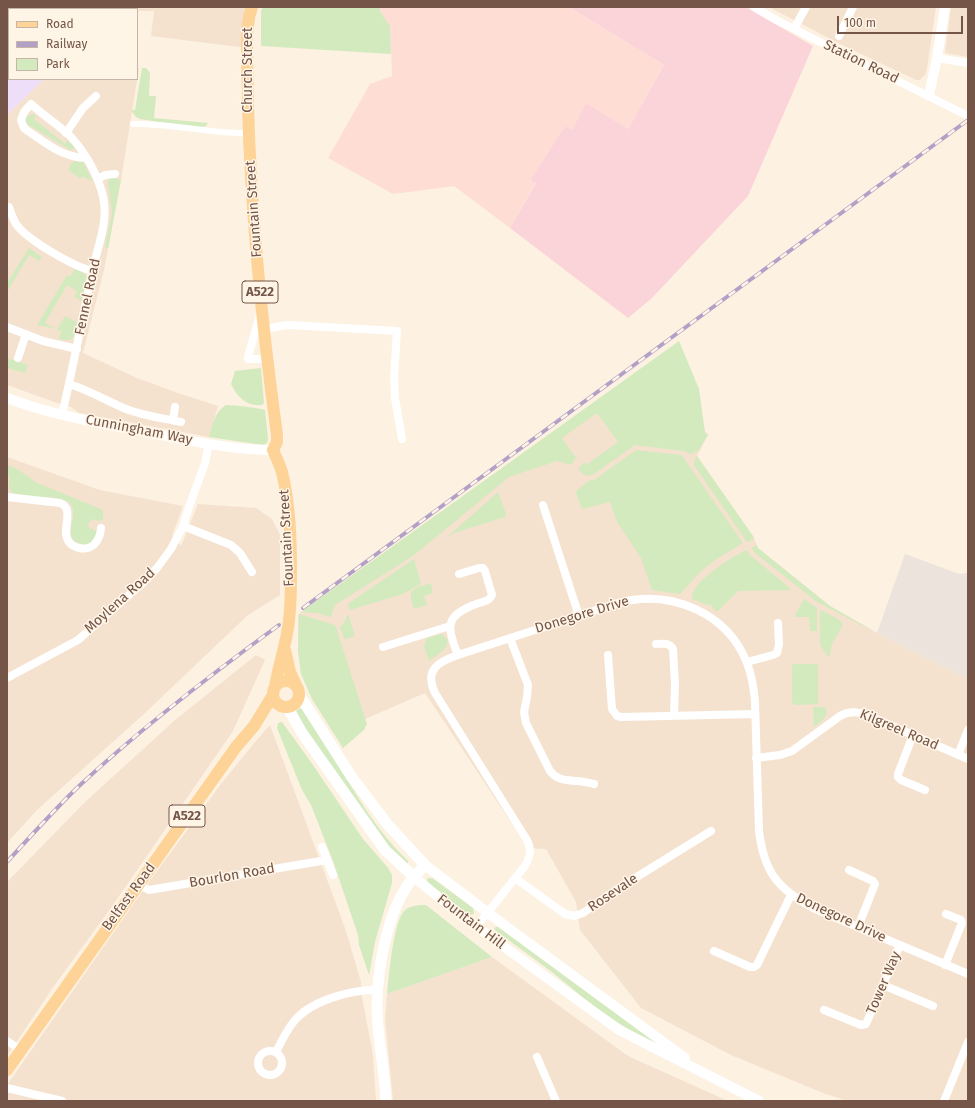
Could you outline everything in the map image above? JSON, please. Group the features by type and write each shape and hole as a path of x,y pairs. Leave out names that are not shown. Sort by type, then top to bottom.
{"main road":[{"name":"Church Street","path":"249,133 247,24 252,7"},
{"name":"Fountain Street","path":"249,133 262,309 277,435 277,442 273,450 282,470 288,510 291,581 289,614 285,649 277,672 274,691"},
{"name":"Fountain Street","path":"285,649 290,672 298,690"},
{"path":"286,708 277,704 274,691 281,682 285,681 293,683 298,690"},
{"name":"A522","path":"286,708 296,703 298,690"},
{"name":"Fountain Hill","path":"298,690 351,776 383,819 425,865"},
{"name":"Belfast Road","path":"7,1070 236,747 254,726 274,691"},
{"name":"Fountain Hill","path":"286,708 385,850 414,877"},
{"name":"Belfast Road","path":"254,726 271,714 286,708"},
{"path":"386,1101 377,1006 384,949 394,912 404,890 425,865"}],"street":[{"name":"Station Road","path":"754,7 778,21 929,95 968,116"},
{"path":"794,29 806,7"},
{"path":"838,36 852,7"},
{"path":"929,95 937,58 945,7"},
{"path":"937,58 968,63"},
{"path":"66,133 83,108 96,96"},
{"name":"Fennel Road","path":"62,415 77,349 92,271 102,236 105,214 103,197 98,179 86,158 74,141 31,104 24,112 21,120 24,128 67,155 86,158"},
{"path":"133,124 151,124 228,133 249,133"},
{"path":"98,179 105,175 115,174"},
{"path":"9,207 15,223 25,234 77,265 92,271"},
{"name":"Fountain Street","path":"262,309 248,359 267,359"},
{"path":"264,329 288,325 397,331 394,378 402,439"},
{"path":"7,327 43,341 77,349"},
{"path":"18,358 26,334"},
{"path":"69,384 94,393 141,414 177,421 175,407"},
{"name":"Cunningham Way","path":"7,398 62,415 210,444 273,450"},
{"name":"Moylena Road","path":"7,678 78,640 149,577 171,549 183,526 210,444"},
{"path":"7,497 60,502 64,504 68,512 66,530 67,539 71,545 77,547 86,548 94,544 99,538 101,528"},
{"path":"543,505 578,616"},
{"path":"183,526 233,546 240,553 252,572"},
{"path":"458,655 451,638 450,626 452,621 458,614 468,608 488,600 492,595 483,568 459,574"},
{"name":"Donegore Drive","path":"476,927 525,866 531,850 529,843 435,693 432,686 432,675 435,668 444,660 458,655 618,603 635,599 652,598 679,603 701,611 719,624 735,642 747,662 754,688 759,831 762,854 771,873 791,895 813,908 968,974"},
{"path":"747,662 777,653 780,644 778,623"},
{"path":"382,647 450,626"},
{"path":"510,638 528,685 528,697 524,712 526,723 550,771 555,776 563,780 594,784"},
{"path":"656,644 667,644 673,649 675,683 674,716"},
{"path":"608,655 611,704 612,709 617,716 755,714"},
{"name":"Kilgreel Road","path":"756,758 780,755 792,751 840,716 850,712 858,712 968,759"},
{"path":"958,755 968,730"},
{"path":"912,735 898,772 898,777 901,780 925,790"},
{"name":"Rosevale","path":"515,878 565,914 577,916 585,912 618,888 711,831"},
{"path":"322,847 333,875"},
{"name":"Bourlon Road","path":"138,885 149,890 327,860"},
{"name":"Fountain Hill","path":"425,865 709,1076"},
{"path":"849,870 873,881 875,884 858,927"},
{"name":"Fountain Hill","path":"414,877 476,927 619,1030 759,1101"},
{"path":"714,951 750,967 757,965 791,895"},
{"path":"945,965 962,924 961,920 946,914"},
{"name":"Tower Way","path":"824,1010 865,1025 868,1022 900,945"},
{"path":"883,985 933,1006"},
{"path":"276,1052 293,1022 310,1007 326,999 346,994 378,990"},
{"path":"7,1041 21,1050"},
{"path":"944,1101 966,1051 968,1042"},
{"path":"537,1057 556,1101"},
{"path":"7,1088 62,1101"}],"shaded area":[{"path":"7,7 48,7 8,8 8,80 43,80 7,115"},
{"path":"249,7 247,48 151,36 154,11 138,11 138,8 48,8"},
{"path":"380,7 569,7 664,65 628,129 586,104 572,130 565,126 530,180 536,182 510,228 454,186 393,194 328,158 370,84 392,76 390,26 380,11"},
{"path":"569,7 746,7 813,46 748,196 652,298 628,318 510,228 536,183 530,180 565,126 572,130 586,103 628,129 664,65"},
{"path":"769,7 936,7 925,75 920,80 916,80 838,43"},
{"path":"951,7 968,7 968,57 945,53"},
{"path":"43,80 137,80 121,180 104,270 83,353 137,378 218,406 209,437 79,413 71,407 7,385 7,115"},
{"path":"680,344 705,432 708,435 697,456 753,536 758,548 830,606 877,633 968,679 968,1101 848,1101 823,1093 731,1055 641,1008 580,930 576,902 546,849 528,848 425,693 333,733 301,674 298,650 298,615 301,612"},
{"path":"7,457 100,490 183,506 172,536 181,546 198,504 256,508 272,519 280,535 280,595 248,615 145,713 37,810 7,843"},
{"path":"905,554 959,574 968,573 968,679 877,633"},
{"path":"256,655 265,660 233,731 113,905 54,986 7,1056 7,882 86,801 174,721"},
{"path":"270,725 346,931 361,982 362,997 373,1055 376,1101 7,1101 7,1085 146,886 221,784"},
{"path":"492,957 628,1056 728,1101 393,1101 385,1019 387,994"}],"green space":[{"path":"263,7 380,7 380,11 390,26 391,54 261,46 261,11"},
{"path":"142,68 146,68 150,73 149,96 156,96 154,118 208,123 206,126 199,128 140,119 136,117 132,110 135,110"},
{"path":"33,114 36,115 34,119 65,144 67,140 74,146 74,149 70,150 27,124 25,120 26,117"},
{"path":"76,160 83,162 93,182 82,176 81,179 68,170 71,164"},
{"path":"111,177 121,180 108,249 105,246 112,214 108,183 109,178"},
{"path":"29,248 42,257 39,261 29,255 7,292 7,283"},
{"path":"75,268 87,277 83,301 74,297 77,291 67,285 45,323 56,329 37,325 67,275 71,276"},
{"path":"65,316 77,322 75,334 68,340 59,339 61,331 57,330"},
{"path":"679,341 699,389 705,432 708,435 698,451 691,454 683,451 635,445 594,474 587,476 578,470 584,462 586,465 618,442 597,413 562,438 576,458 571,465 557,461 509,477 413,556 335,605 331,617 317,613 301,612"},
{"path":"7,358 28,365 25,373 7,368"},
{"path":"261,368 264,403 262,405 257,405 247,403 239,397 231,384 235,371"},
{"path":"226,405 265,410 268,439 267,443 263,445 209,437 219,411"},
{"path":"636,450 681,455 743,543 715,560 701,571 680,594 652,590 641,558 617,522 610,502 582,509 576,493 577,490 590,480 594,480"},
{"path":"697,456 754,539 747,542 694,465 695,458"},
{"path":"7,465 22,472 35,482 103,510 102,520 99,521 93,519 88,523 89,528 97,531 95,541 84,545 72,538 70,534 73,509 67,502 60,499 22,496 11,491 9,486 10,476 7,475"},
{"path":"498,492 506,514 505,517 454,533 446,538"},
{"path":"757,545 758,548 830,606 877,633 817,602 755,553 751,548"},
{"path":"747,550 750,555 792,590 738,591 717,612 709,604 707,605 692,599 693,592 705,578 732,558"},
{"path":"414,559 421,584 403,594 350,610 348,605 349,603"},
{"path":"431,583 433,593 424,596 427,605 414,609 411,597 412,590"},
{"path":"804,599 817,608 817,631 810,631 809,617 794,617"},
{"path":"821,610 840,620 843,625 832,644 829,658 820,645"},
{"path":"299,614 335,625 336,627 367,724 364,730 343,748 312,699 301,674 298,650"},
{"path":"348,614 355,636 346,639 344,638 340,627 344,623"},
{"path":"441,634 446,638 448,642 447,645 441,652 429,661 424,646 427,638"},
{"path":"793,664 818,665 818,704 796,705 792,703"},
{"path":"813,707 823,707 826,709 826,715 814,727"},
{"path":"300,708 303,710 330,751 356,795 385,835 408,861 408,864 390,848 340,780 296,714 296,711"},
{"path":"282,722 363,839 388,868 392,875 392,883 375,942 369,975 359,945 358,935 333,861 311,805 302,790 277,728 278,723"},
{"path":"432,878 473,908 474,914 469,915 428,885 427,879"},
{"path":"419,905 426,905 492,957 387,994 394,938 400,917 404,911"},
{"path":"496,927 660,1046 639,1036 597,1009 552,972 495,930 494,928"}],"railway":[{"path":"303,608 968,120"},
{"path":"7,862 78,787 126,744 201,683 279,625"}]}
